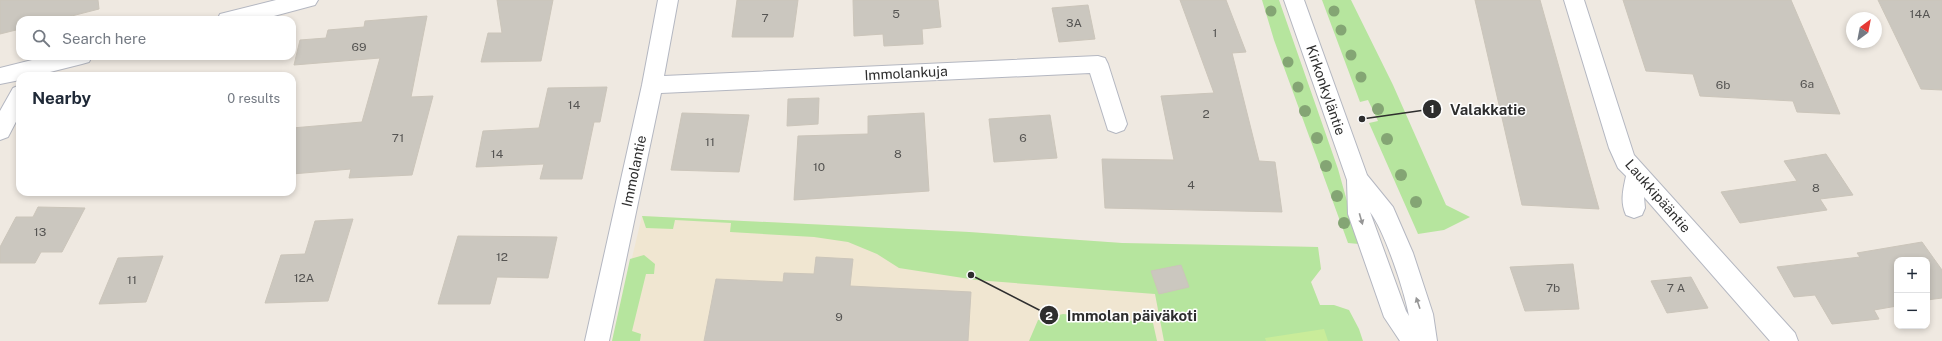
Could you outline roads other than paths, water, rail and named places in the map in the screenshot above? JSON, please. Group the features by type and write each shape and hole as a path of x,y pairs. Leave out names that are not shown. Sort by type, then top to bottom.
{"street":[{"path":"243,16 308,0"},
{"name":"Immolantie","path":"597,341 652,85 668,0"},
{"name":"Kirkonkyläntie","path":"1294,0 1358,180 1359,214 1374,257 1396,316 1414,341"},
{"name":"Laukkipääntie","path":"1574,0 1620,148 1637,175 1786,341"},
{"path":"32,72 70,60"},
{"name":"Immolankuja","path":"652,85 1098,64 1116,124"},
{"path":"0,76 16,74"},
{"path":"0,131 16,101"},
{"path":"1634,208 1633,195 1637,175"},
{"name":"Kirkonkyläntie","path":"1358,180 1385,214 1401,253 1421,314 1425,341"}],"place":[{"name":"Valakkatie","path":"1362,119"},
{"name":"Immolan päiväkoti","path":"971,275"}]}
